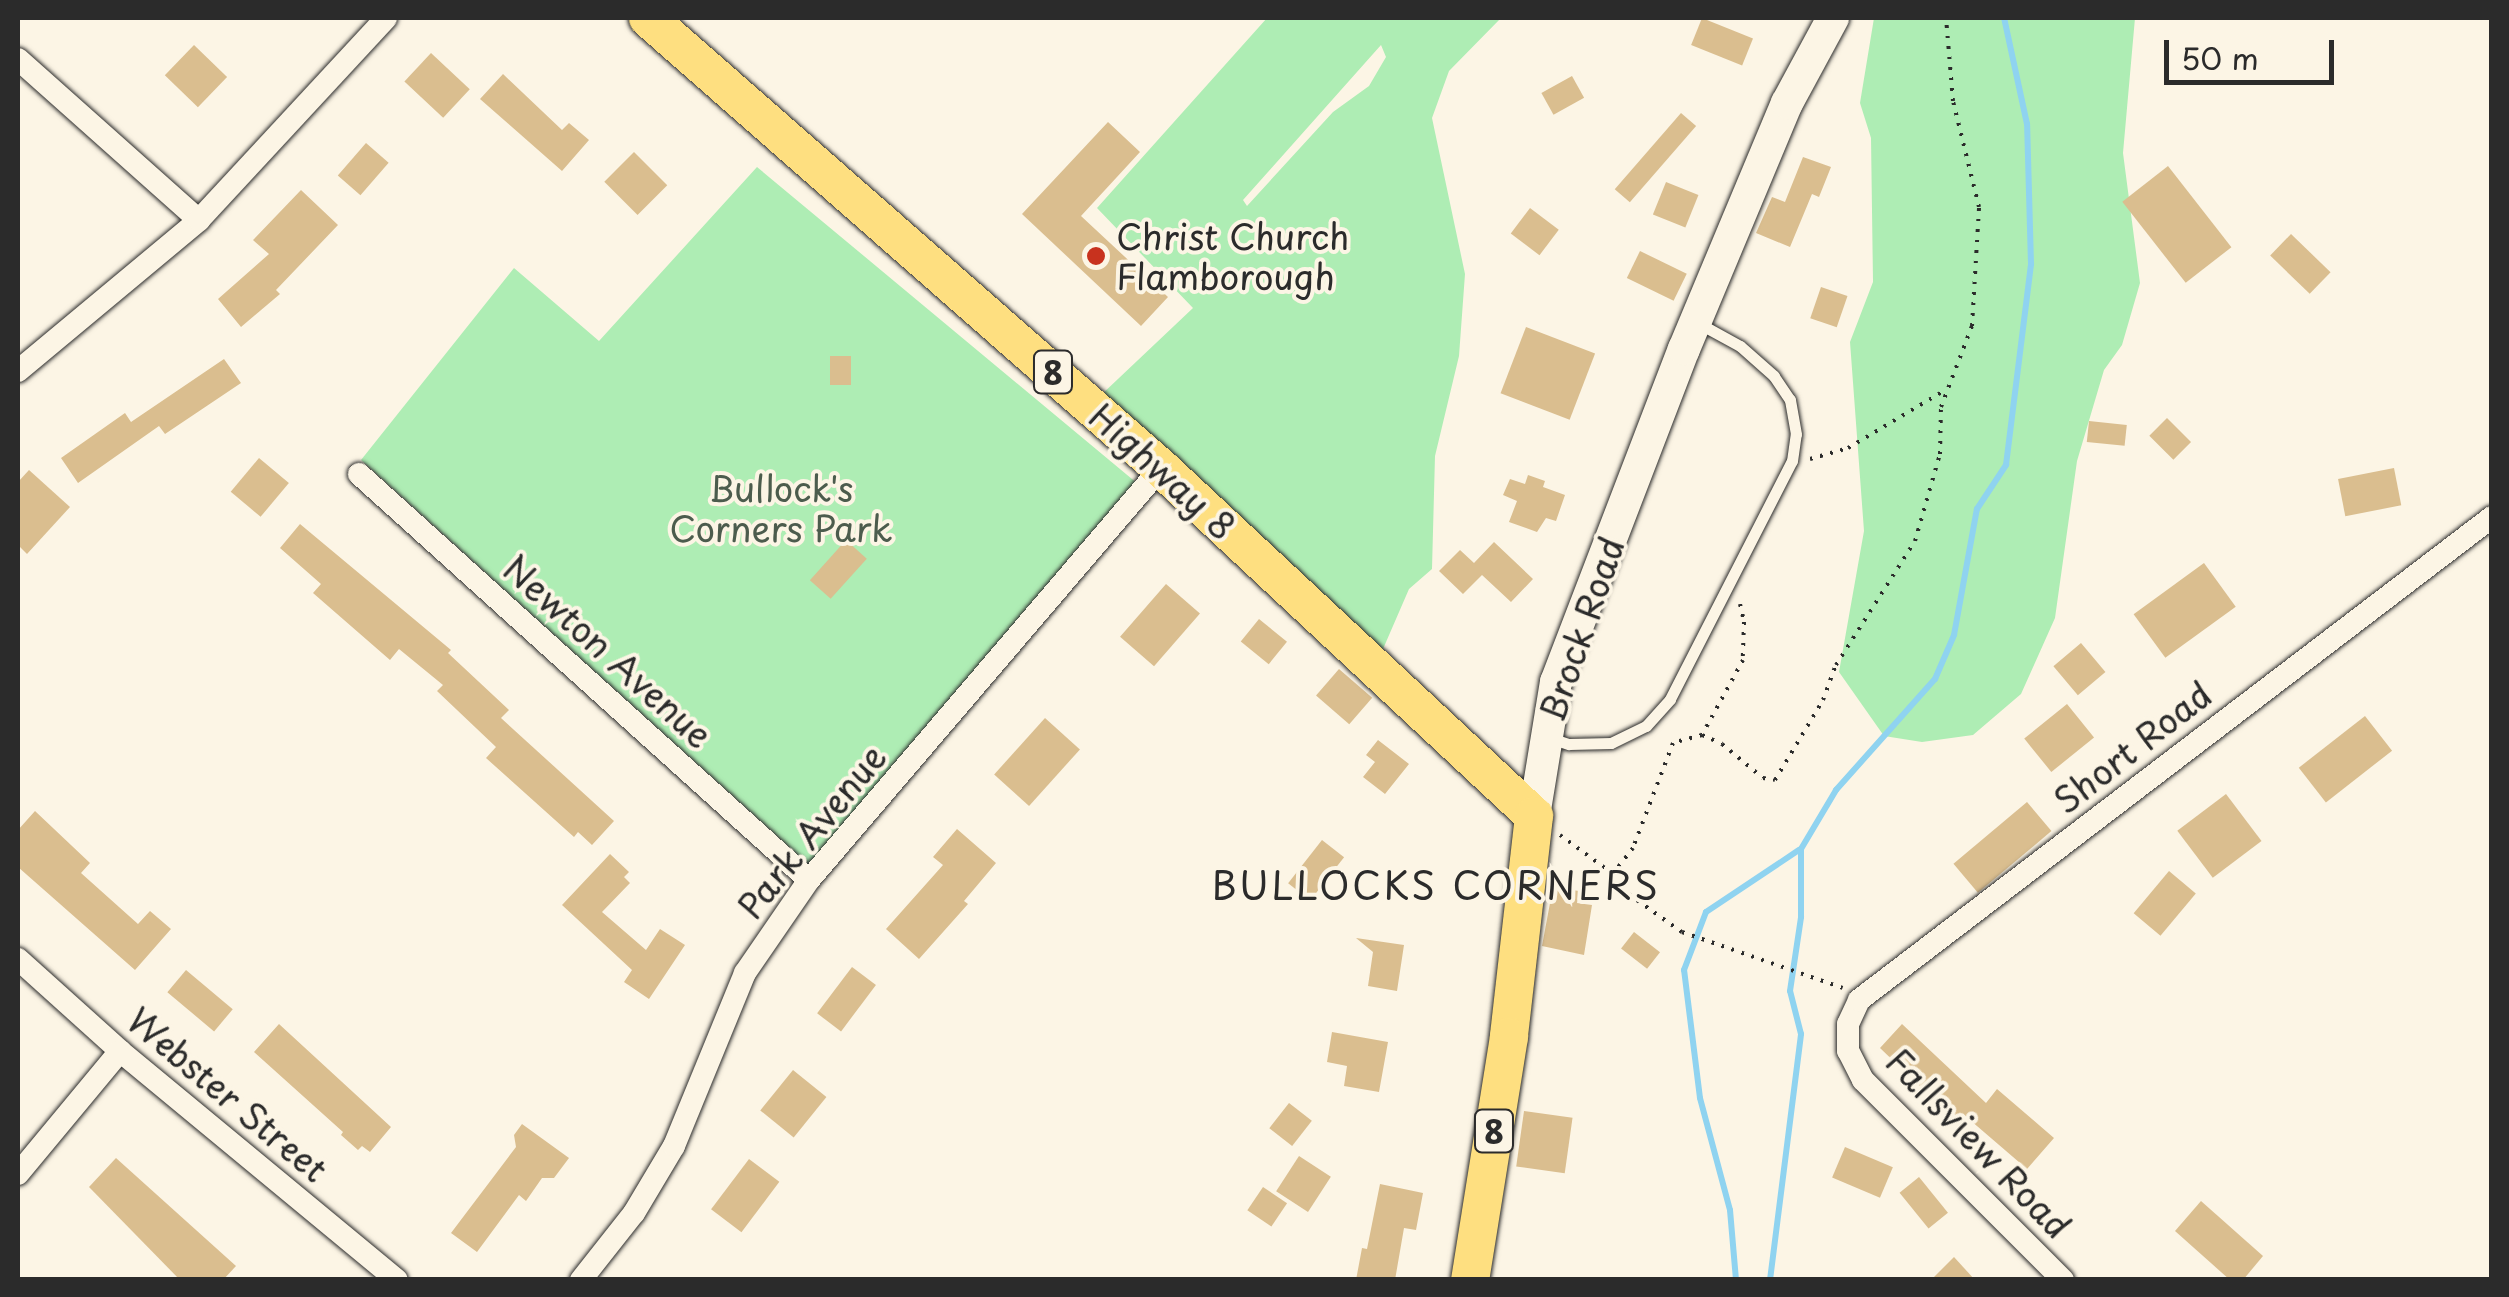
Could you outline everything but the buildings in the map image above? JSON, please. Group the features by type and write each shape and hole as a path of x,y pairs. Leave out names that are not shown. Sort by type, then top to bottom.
{"main road":[{"name":"Highway 8","path":"648,18 1161,468 1534,816"},
{"name":"Brock Road","path":"1470,1280 1509,1037 1534,816 1556,682 1696,322 1787,103 1834,18"}],"street":[{"path":"18,371 199,220 386,18"},
{"path":"18,59 199,220"},
{"name":"Park Avenue","path":"581,1280 634,1213 674,1146 745,973 810,880 1161,468"},
{"name":"Newton Avenue","path":"360,474 810,880"},
{"name":"Short Road","path":"1848,1051 1848,1024 1859,1000 1873,985 2492,517"},
{"name":"Webster Street","path":"18,959 120,1051 397,1280"},
{"path":"18,1174 120,1051"},
{"name":"Fallsview Road","path":"1848,1051 1864,1080 2063,1280"}],"lane":[{"path":"1545,736 1569,744 1598,746 1628,738 1646,726 1670,699 1792,462 1796,434 1790,400 1774,376 1740,346 1696,322"}],"path":[{"path":"1613,874 1633,848 1672,742 1702,735 1722,744 1763,778 1775,780 1789,762 1836,665 1914,541 1940,454 1941,407 1972,326 1980,207 1953,101 1946,18"},
{"path":"1792,462 1827,456 1947,389"},
{"path":"1702,735 1743,660 1744,622 1733,580"},
{"path":"1534,816 1613,874 1620,888 1682,932 1823,983"}],"green space":[{"path":"1267,18 1501,18 1449,71 1432,118 1465,274 1459,356 1435,456 1432,569 1409,589 1383,649 1100,396 1193,308 1097,208","holes":["1381,45 1386,57 1369,86 1333,112 1247,206 1243,200"]},
{"path":"1874,18 2135,18 2123,153 2140,283 2122,345 2104,370 2077,461 2055,618 2021,694 1973,735 1922,742 1884,736 1839,672 1864,531 1850,342 1873,282 1871,138 1860,103"},
{"name":"Bullock's Corners Park","path":"757,167 1138,484 809,865 361,460 514,268 599,341"}],"waterway":[{"path":"1770,1280 1801,1034 1790,991 1801,917 1801,849 1836,790 1935,679 1954,635 1977,509 2006,465 2031,264 2027,124 2004,18"},
{"path":"1736,1280 1730,1210 1700,1098 1684,970 1706,912 1799,850"}],"place":[{"name":"Christ Church Flamborough","path":"1096,256"}],"district":[{"name":"BULLOCKS CORNERS","path":"1436,885"}]}
